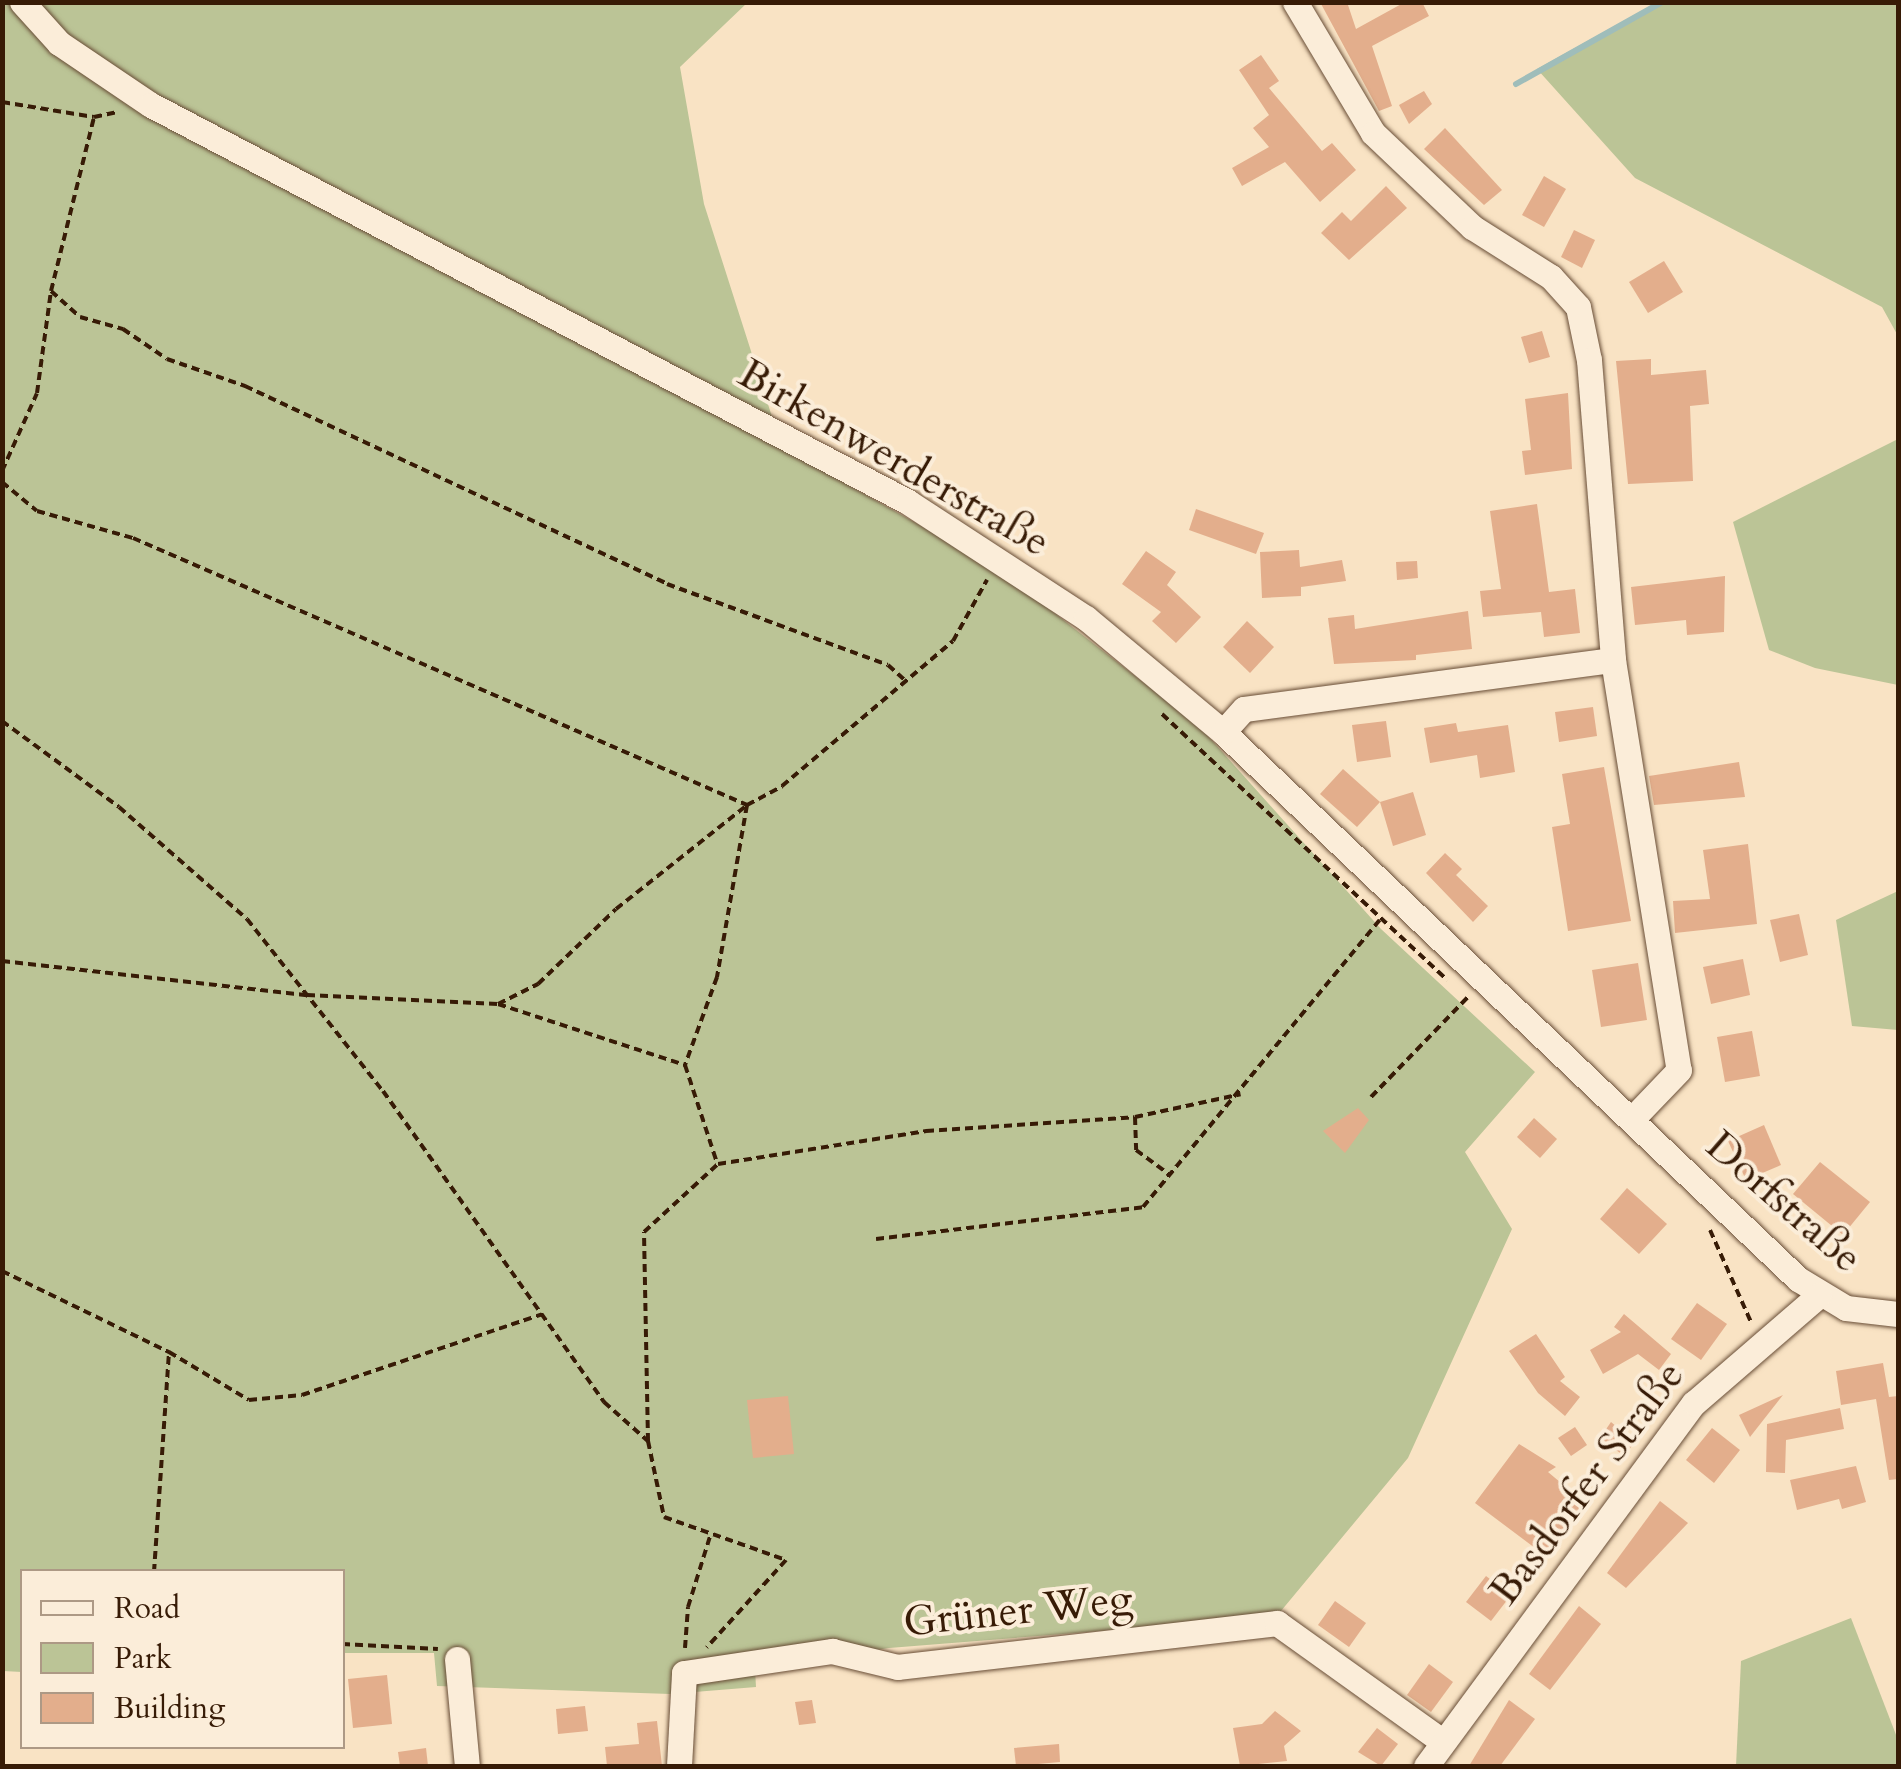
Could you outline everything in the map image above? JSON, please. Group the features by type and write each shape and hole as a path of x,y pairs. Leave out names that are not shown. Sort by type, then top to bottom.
{"street":[{"name":"Birkenwerderstraße","path":"22,2 59,43 151,104 923,511 1086,618 1223,732 1632,1118"},
{"path":"1295,2 1373,133 1472,227 1551,277 1578,308 1590,360 1613,660 1679,1070 1632,1118"},
{"path":"1223,732 1244,709 1613,660"},
{"name":"Dorfstraße","path":"1632,1118 1818,1294 1846,1308 1898,1314"},
{"name":"Basdorfer Straße","path":"1426,1766 1694,1403 1818,1294"},
{"name":"Grüner Weg","path":"684,1673 832,1652 897,1667 1278,1623 1443,1742"},
{"path":"457,1659 467,1766"},
{"path":"680,1766 684,1673"}],"path":[{"path":"2,102 94,116 122,111 108,101"},
{"path":"2,471 37,393 50,291 94,116"},
{"path":"50,291 80,317 124,329 167,359 244,386 667,584 888,665 906,681"},
{"path":"2,482 37,511 134,538 747,805"},
{"path":"498,1004 538,984 616,909 747,805 782,786 952,642 990,574 1002,583"},
{"path":"1153,705 1381,920"},
{"path":"2,721 27,736 247,919 543,1314 604,1402 648,1442"},
{"path":"718,1164 686,1064 716,977 747,805"},
{"path":"876,1239 1120,1214 1143,1207 1241,1094 1400,897"},
{"path":"2,961 307,995 498,1004 686,1064"},
{"path":"1371,1097 1486,978"},
{"path":"684,1673 786,1560 664,1517 648,1442 644,1232 718,1164 926,1131 1135,1116 1241,1094"},
{"path":"1135,1116 1136,1150 1170,1174"},
{"path":"1710,1228 1760,1342"},
{"path":"2,1271 169,1352 249,1400 302,1395 543,1314"},
{"path":"154,1569 169,1352"},
{"path":"684,1673 688,1606 711,1533"},
{"path":"345,1644 448,1650 457,1659"}],"green space":[{"path":"3,3 747,3 680,67 704,204 782,448 998,569 1199,726 1381,929 1535,1072 1465,1152 1512,1229 1408,1458 1276,1617 889,1648 755,1669 756,1687 670,1694 437,1686 434,1653 345,1653 345,1569 20,1569 20,1672 3,1671"},
{"path":"1656,3 1898,3 1898,336 1882,307 1635,178 1537,69"},
{"path":"1898,439 1898,685 1815,668 1769,650 1733,522"},
{"path":"1898,891 1898,1030 1852,1026 1836,920"},
{"path":"1851,1618 1898,1740 1898,1766 1736,1766 1741,1661"}],"building":[{"path":"1320,2 1347,2 1356,29 1405,2 1422,2 1429,16 1372,46 1392,106 1379,111"},
{"path":"1261,55 1279,81 1269,88 1322,151 1332,143 1356,170 1320,202 1285,162 1242,186 1232,168 1269,147 1253,128 1269,115 1239,70"},
{"path":"1424,91 1432,104 1409,124 1399,105"},
{"path":"1445,128 1502,190 1484,205 1424,149"},
{"path":"1544,176 1566,189 1544,227 1522,215"},
{"path":"1386,186 1407,208 1349,260 1321,233 1342,212 1351,221"},
{"path":"1574,230 1595,240 1582,268 1561,257"},
{"path":"1664,261 1683,292 1648,313 1629,282"},
{"path":"1542,331 1550,357 1529,363 1521,337"},
{"path":"1651,359 1651,375 1706,370 1709,404 1690,406 1693,481 1628,484 1616,361"},
{"path":"1568,393 1572,469 1525,475 1522,451 1531,450 1525,399"},
{"path":"1537,504 1549,592 1575,589 1580,633 1544,637 1541,612 1483,617 1480,591 1501,589 1490,511"},
{"path":"1196,509 1264,533 1256,554 1189,530"},
{"path":"1299,550 1300,567 1342,560 1346,581 1301,587 1301,596 1262,598 1260,552"},
{"path":"1146,551 1176,572 1167,585 1201,617 1176,643 1152,621 1161,612 1122,584"},
{"path":"1417,561 1418,578 1397,580 1396,562"},
{"path":"1725,576 1724,632 1687,635 1686,620 1635,625 1631,587"},
{"path":"1468,611 1472,649 1416,655 1416,660 1334,664 1328,618 1354,615 1355,629"},
{"path":"1247,621 1274,647 1250,673 1223,647"},
{"path":"1593,707 1597,736 1559,742 1555,712"},
{"path":"1386,721 1391,757 1357,762 1352,725"},
{"path":"1456,723 1458,732 1508,725 1515,772 1480,778 1477,755 1430,763 1424,728"},
{"path":"1739,762 1745,797 1654,805 1649,776"},
{"path":"1604,767 1631,921 1568,931 1552,827 1570,824 1562,774"},
{"path":"1343,769 1380,802 1357,827 1320,794"},
{"path":"1413,792 1426,835 1393,846 1380,802"},
{"path":"1748,844 1757,924 1675,933 1673,901 1710,899 1703,850"},
{"path":"1445,853 1462,869 1456,875 1488,906 1473,922 1426,873"},
{"path":"1799,914 1808,955 1780,962 1770,920"},
{"path":"1743,959 1750,995 1711,1004 1703,967"},
{"path":"1638,963 1647,1020 1601,1027 1592,970"},
{"path":"1752,1031 1760,1076 1725,1082 1717,1037"},
{"path":"1358,1108 1369,1120 1345,1153 1323,1131"},
{"path":"1534,1118 1557,1139 1540,1158 1517,1137"},
{"path":"1764,1125 1781,1165 1746,1180 1728,1141"},
{"path":"1820,1162 1870,1202 1843,1235 1793,1194"},
{"path":"1627,1188 1667,1224 1639,1254 1600,1219"},
{"path":"1697,1303 1727,1324 1701,1360 1671,1339"},
{"path":"1624,1314 1671,1354 1659,1370 1638,1354 1603,1374 1590,1350 1621,1332 1614,1327"},
{"path":"1536,1334 1565,1377 1560,1381 1580,1397 1565,1416 1538,1393 1509,1351"},
{"path":"1883,1363 1889,1397 1898,1396 1898,1479 1889,1480 1876,1399 1841,1405 1836,1371"},
{"path":"1783,1395 1750,1437 1739,1415"},
{"path":"788,1396 794,1454 753,1458 747,1400"},
{"path":"1840,1408 1844,1429 1786,1440 1785,1473 1766,1472 1767,1424"},
{"path":"1611,1422 1635,1442 1624,1456 1600,1438"},
{"path":"1575,1427 1587,1445 1571,1456 1558,1438"},
{"path":"1712,1428 1740,1450 1714,1483 1686,1460"},
{"path":"1519,1444 1556,1467 1548,1472 1586,1504 1543,1554 1475,1503"},
{"path":"1856,1466 1866,1502 1842,1509 1839,1499 1797,1510 1790,1480"},
{"path":"1660,1501 1688,1523 1626,1588 1607,1573"},
{"path":"1486,1576 1511,1595 1491,1621 1466,1602"},
{"path":"1335,1601 1366,1623 1349,1647 1318,1625"},
{"path":"1579,1606 1601,1624 1550,1690 1529,1674"},
{"path":"1429,1664 1453,1682 1431,1712 1407,1695"},
{"path":"387,1675 392,1724 353,1728 348,1679"},
{"path":"812,1700 816,1723 799,1725 795,1702"},
{"path":"1509,1700 1535,1719 1500,1766 1469,1766"},
{"path":"585,1706 588,1731 558,1734 556,1709"},
{"path":"1275,1711 1301,1731 1284,1746 1287,1761 1240,1766 1233,1728 1262,1724"},
{"path":"657,1721 662,1766 607,1766 605,1747 639,1744 637,1723"},
{"path":"1377,1728 1398,1744 1381,1766 1358,1752"},
{"path":"1059,1744 1060,1762 1016,1766 1014,1748"},
{"path":"426,1748 428,1766 400,1766 398,1752"}],"waterway":[{"path":"1516,84 1662,2"}]}
